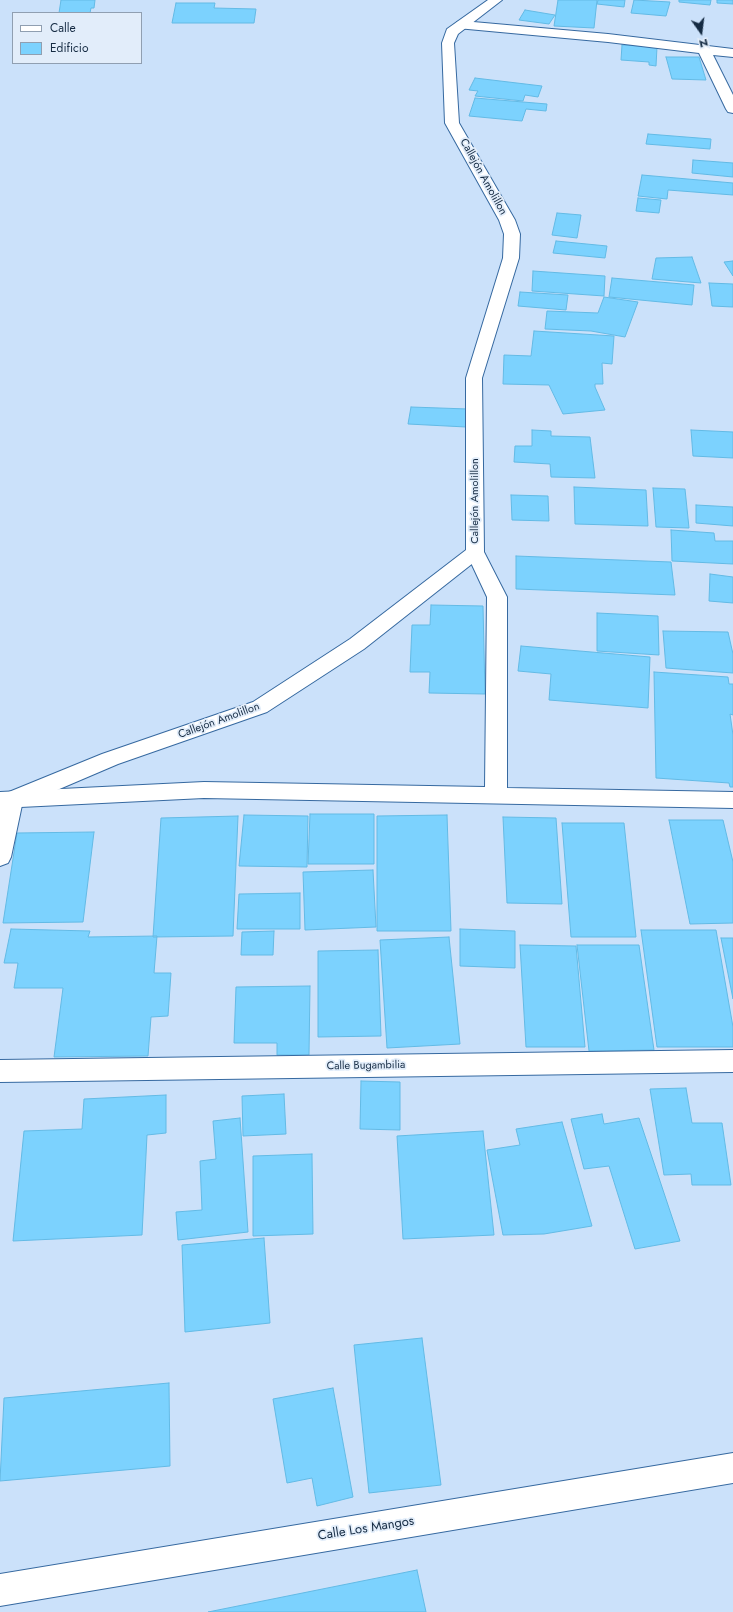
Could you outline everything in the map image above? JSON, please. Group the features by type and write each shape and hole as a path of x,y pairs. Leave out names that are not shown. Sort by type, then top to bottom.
{"street":[{"name":"Callejón Amolillon","path":"6,800 110,759 260,707 357,644 474,552 476,535 474,378 511,258 512,234 507,220 452,122 448,43 452,32 496,0"},
{"path":"462,25 608,38 705,51 733,53"},
{"path":"705,51 733,110"},
{"path":"474,552 497,596 496,795"},
{"path":"0,857 6,800 204,790 733,800"},
{"name":"Calle Bugambilia","path":"0,1072 733,1061"},
{"name":"Calle Los Mangos","path":"0,1590 733,1468"}],"building":[{"path":"61,0 95,0 94,8 91,8 90,12 59,12"},
{"path":"558,0 597,0 594,28 554,26"},
{"path":"598,0 625,0 624,7 597,4"},
{"path":"634,0 670,2 666,16 631,13"},
{"path":"679,0 711,0 710,5 679,2"},
{"path":"717,0 733,0 733,4 717,3"},
{"path":"176,3 215,3 214,8 256,9 254,23 172,23"},
{"path":"525,10 555,15 549,24 519,20"},
{"path":"622,45 657,47 656,66 649,65 649,62 621,60"},
{"path":"666,57 699,57 706,80 672,79"},
{"path":"475,78 542,86 538,97 525,95 523,101 475,96 478,91 469,90"},
{"path":"475,98 547,104 546,111 526,109 522,121 469,116"},
{"path":"648,134 711,139 710,149 646,144"},
{"path":"693,160 733,163 733,177 692,173"},
{"path":"642,175 733,183 733,195 668,190 667,199 638,196"},
{"path":"638,198 661,200 659,213 636,211"},
{"path":"557,213 581,215 577,238 552,235"},
{"path":"556,241 607,246 605,258 553,253"},
{"path":"692,257 701,283 652,279 656,258"},
{"path":"733,261 733,276 724,262"},
{"path":"533,271 605,276 604,296 532,291"},
{"path":"612,278 694,285 692,305 609,297"},
{"path":"709,283 733,284 733,307 712,306"},
{"path":"520,292 568,295 566,310 518,306"},
{"path":"604,297 638,302 625,337 591,331 545,329 547,311 598,313"},
{"path":"534,331 614,336 612,364 602,363 603,384 595,384 605,410 563,414 549,385 503,384 504,355 531,356"},
{"path":"411,407 468,409 466,427 408,424"},
{"path":"532,430 551,431 551,436 590,437 595,478 551,477 550,464 514,462 515,446 532,446"},
{"path":"691,430 733,432 733,458 693,456"},
{"path":"574,487 646,490 648,526 575,524"},
{"path":"653,488 685,489 689,528 656,527"},
{"path":"511,495 548,496 549,521 512,520"},
{"path":"696,505 733,507 733,526 696,523"},
{"path":"671,530 714,533 715,541 733,541 733,564 672,561"},
{"path":"516,556 671,562 675,595 516,589"},
{"path":"710,574 733,577 733,603 709,601"},
{"path":"431,605 483,606 485,694 429,693 430,672 410,672 412,625 430,625"},
{"path":"597,613 658,616 659,655 597,651"},
{"path":"663,631 728,632 733,654 733,673 666,668"},
{"path":"521,646 650,657 648,708 549,700 551,674 518,671"},
{"path":"654,672 728,677 729,684 733,684 733,715 730,714 733,735 733,787 730,787 729,783 656,778"},
{"path":"310,814 374,814 374,864 308,864"},
{"path":"244,815 308,816 307,867 239,866"},
{"path":"447,815 451,931 377,931 377,816"},
{"path":"238,816 233,936 153,937 161,818"},
{"path":"503,817 556,818 562,904 507,903"},
{"path":"669,820 723,820 733,862 733,923 690,924"},
{"path":"562,823 624,823 636,937 571,937"},
{"path":"94,832 83,922 3,923 17,833"},
{"path":"373,870 376,927 305,930 303,872"},
{"path":"300,893 300,929 237,929 239,894"},
{"path":"11,929 90,931 88,937 157,936 154,973 171,973 168,1016 151,1017 148,1056 54,1057 63,988 14,988 18,963 4,963"},
{"path":"460,929 515,931 515,968 460,966"},
{"path":"641,930 716,930 733,1027 733,1047 657,1047"},
{"path":"274,931 273,955 241,955 242,932"},
{"path":"449,937 460,1044 387,1048 380,940"},
{"path":"721,938 733,938 733,999"},
{"path":"520,945 576,946 585,1047 526,1047"},
{"path":"577,945 639,945 654,1050 589,1051"},
{"path":"378,950 381,1036 318,1037 318,951"},
{"path":"310,986 309,1055 277,1055 277,1043 234,1043 236,987"},
{"path":"361,1081 400,1082 400,1130 360,1129"},
{"path":"686,1088 692,1123 722,1123 731,1185 692,1185 691,1174 664,1175 650,1089"},
{"path":"284,1094 286,1134 243,1136 242,1096"},
{"path":"166,1095 166,1133 147,1135 142,1235 13,1241 24,1131 82,1129 84,1099"},
{"path":"602,1114 604,1124 639,1118 680,1241 635,1249 609,1166 584,1169 571,1119"},
{"path":"240,1118 248,1232 178,1240 176,1212 202,1210 200,1161 216,1159 213,1121"},
{"path":"562,1122 592,1226 544,1234 503,1235 487,1150 520,1145 516,1129"},
{"path":"483,1131 494,1235 403,1239 397,1136"},
{"path":"312,1154 313,1234 253,1236 253,1156"},
{"path":"264,1238 270,1323 185,1332 182,1245"},
{"path":"422,1338 441,1485 369,1493 354,1345"},
{"path":"169,1383 170,1466 0,1481 4,1398"},
{"path":"333,1388 353,1497 317,1506 312,1478 287,1483 273,1399"},
{"path":"417,1570 426,1612 208,1612"}]}
